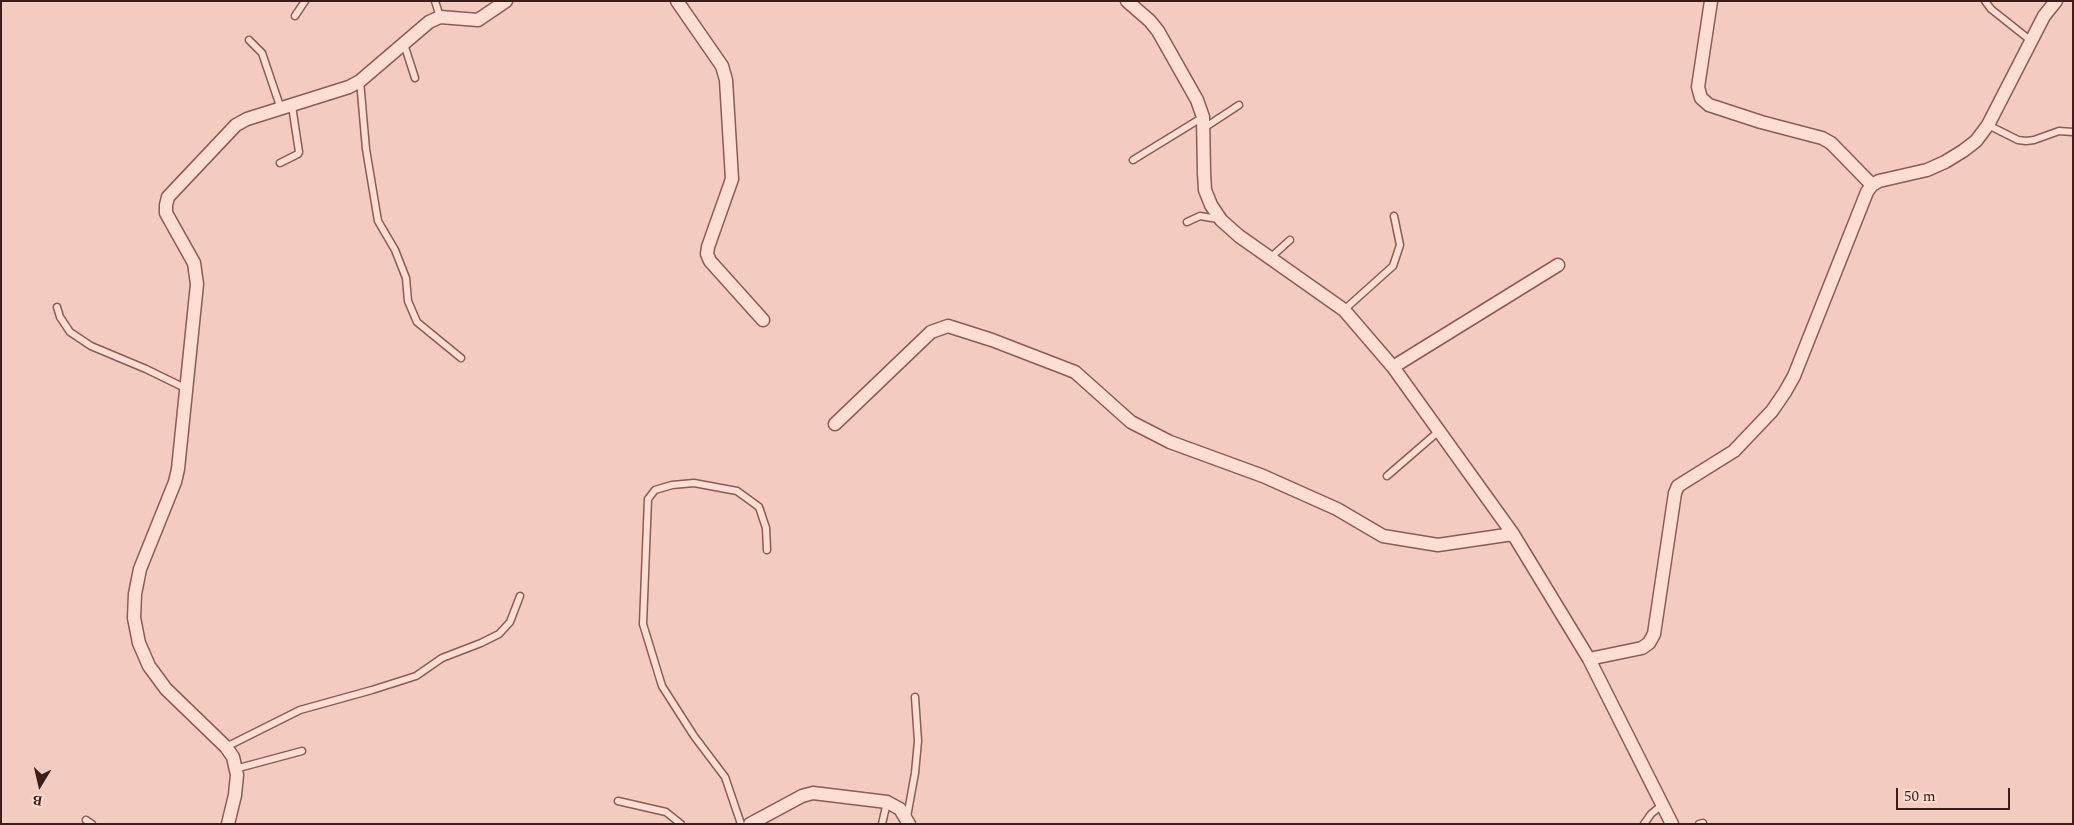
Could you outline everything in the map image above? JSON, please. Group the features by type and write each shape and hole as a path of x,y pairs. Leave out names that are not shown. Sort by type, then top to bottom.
{"street":[{"path":"228,824 235,795 233,757 226,747 166,689 149,666 139,643 134,618 135,594 140,569 175,482 187,389 196,272 194,263 166,213 168,196 236,125 247,119 349,87 360,81 428,22 440,17 470,21 478,20 506,1"},
{"path":"677,1 722,66 726,80 732,178 708,246 707,254 710,261 763,320"},
{"path":"1127,1 1150,21 1158,31 1197,100 1203,122 1205,190 1211,205 1221,220 1238,236 1344,310 1393,367 1513,534 1589,658 1672,824"},
{"path":"1711,1 1698,87 1700,98 1709,105 1761,122 1822,138 1831,143 1872,185"},
{"path":"1589,658 1642,648 1649,643 1654,634 1675,493 1678,486 1734,451 1772,412 1786,392 1867,192 1872,185 1879,181 1927,170 1946,162 1976,141 1988,125 2030,40 2044,16 2056,1"},
{"path":"1393,367 1558,265"},
{"path":"834,424 931,332 948,326 1001,343 1075,372 1131,422 1170,442 1263,476 1337,508 1383,536 1438,545 1513,534"},
{"path":"750,824 802,796 813,793 887,802 900,809 908,821"}],"lane":[{"path":"295,16 305,1"},
{"path":"435,1 440,17"},
{"path":"1985,1 1990,9 2030,40"},
{"path":"248,40 262,53 286,107 299,152 280,163"},
{"path":"404,44 415,78"},
{"path":"360,81 366,149 378,221 395,250 406,278 408,301 417,322 461,358"},
{"path":"1133,160 1239,105"},
{"path":"1988,125 2026,142 2060,131 2073,132"},
{"path":"1187,222 1200,216 1221,220"},
{"path":"1344,310 1393,266 1400,245 1394,216"},
{"path":"1269,259 1290,240"},
{"path":"57,307 70,332 91,346 187,389"},
{"path":"1386,476 1439,431"},
{"path":"741,824 725,777 694,736 662,686 643,624 648,499 655,490 672,485 694,483 738,491 759,507 766,528 766,550"},
{"path":"226,747 300,710 416,676 442,658 500,634 510,622 520,596"},
{"path":"908,821 918,741 914,697"},
{"path":"235,769 302,751"},
{"path":"618,801 666,812 681,824"},
{"path":"882,824 887,802"},
{"path":"1644,824 1651,814 1663,804"}]}
